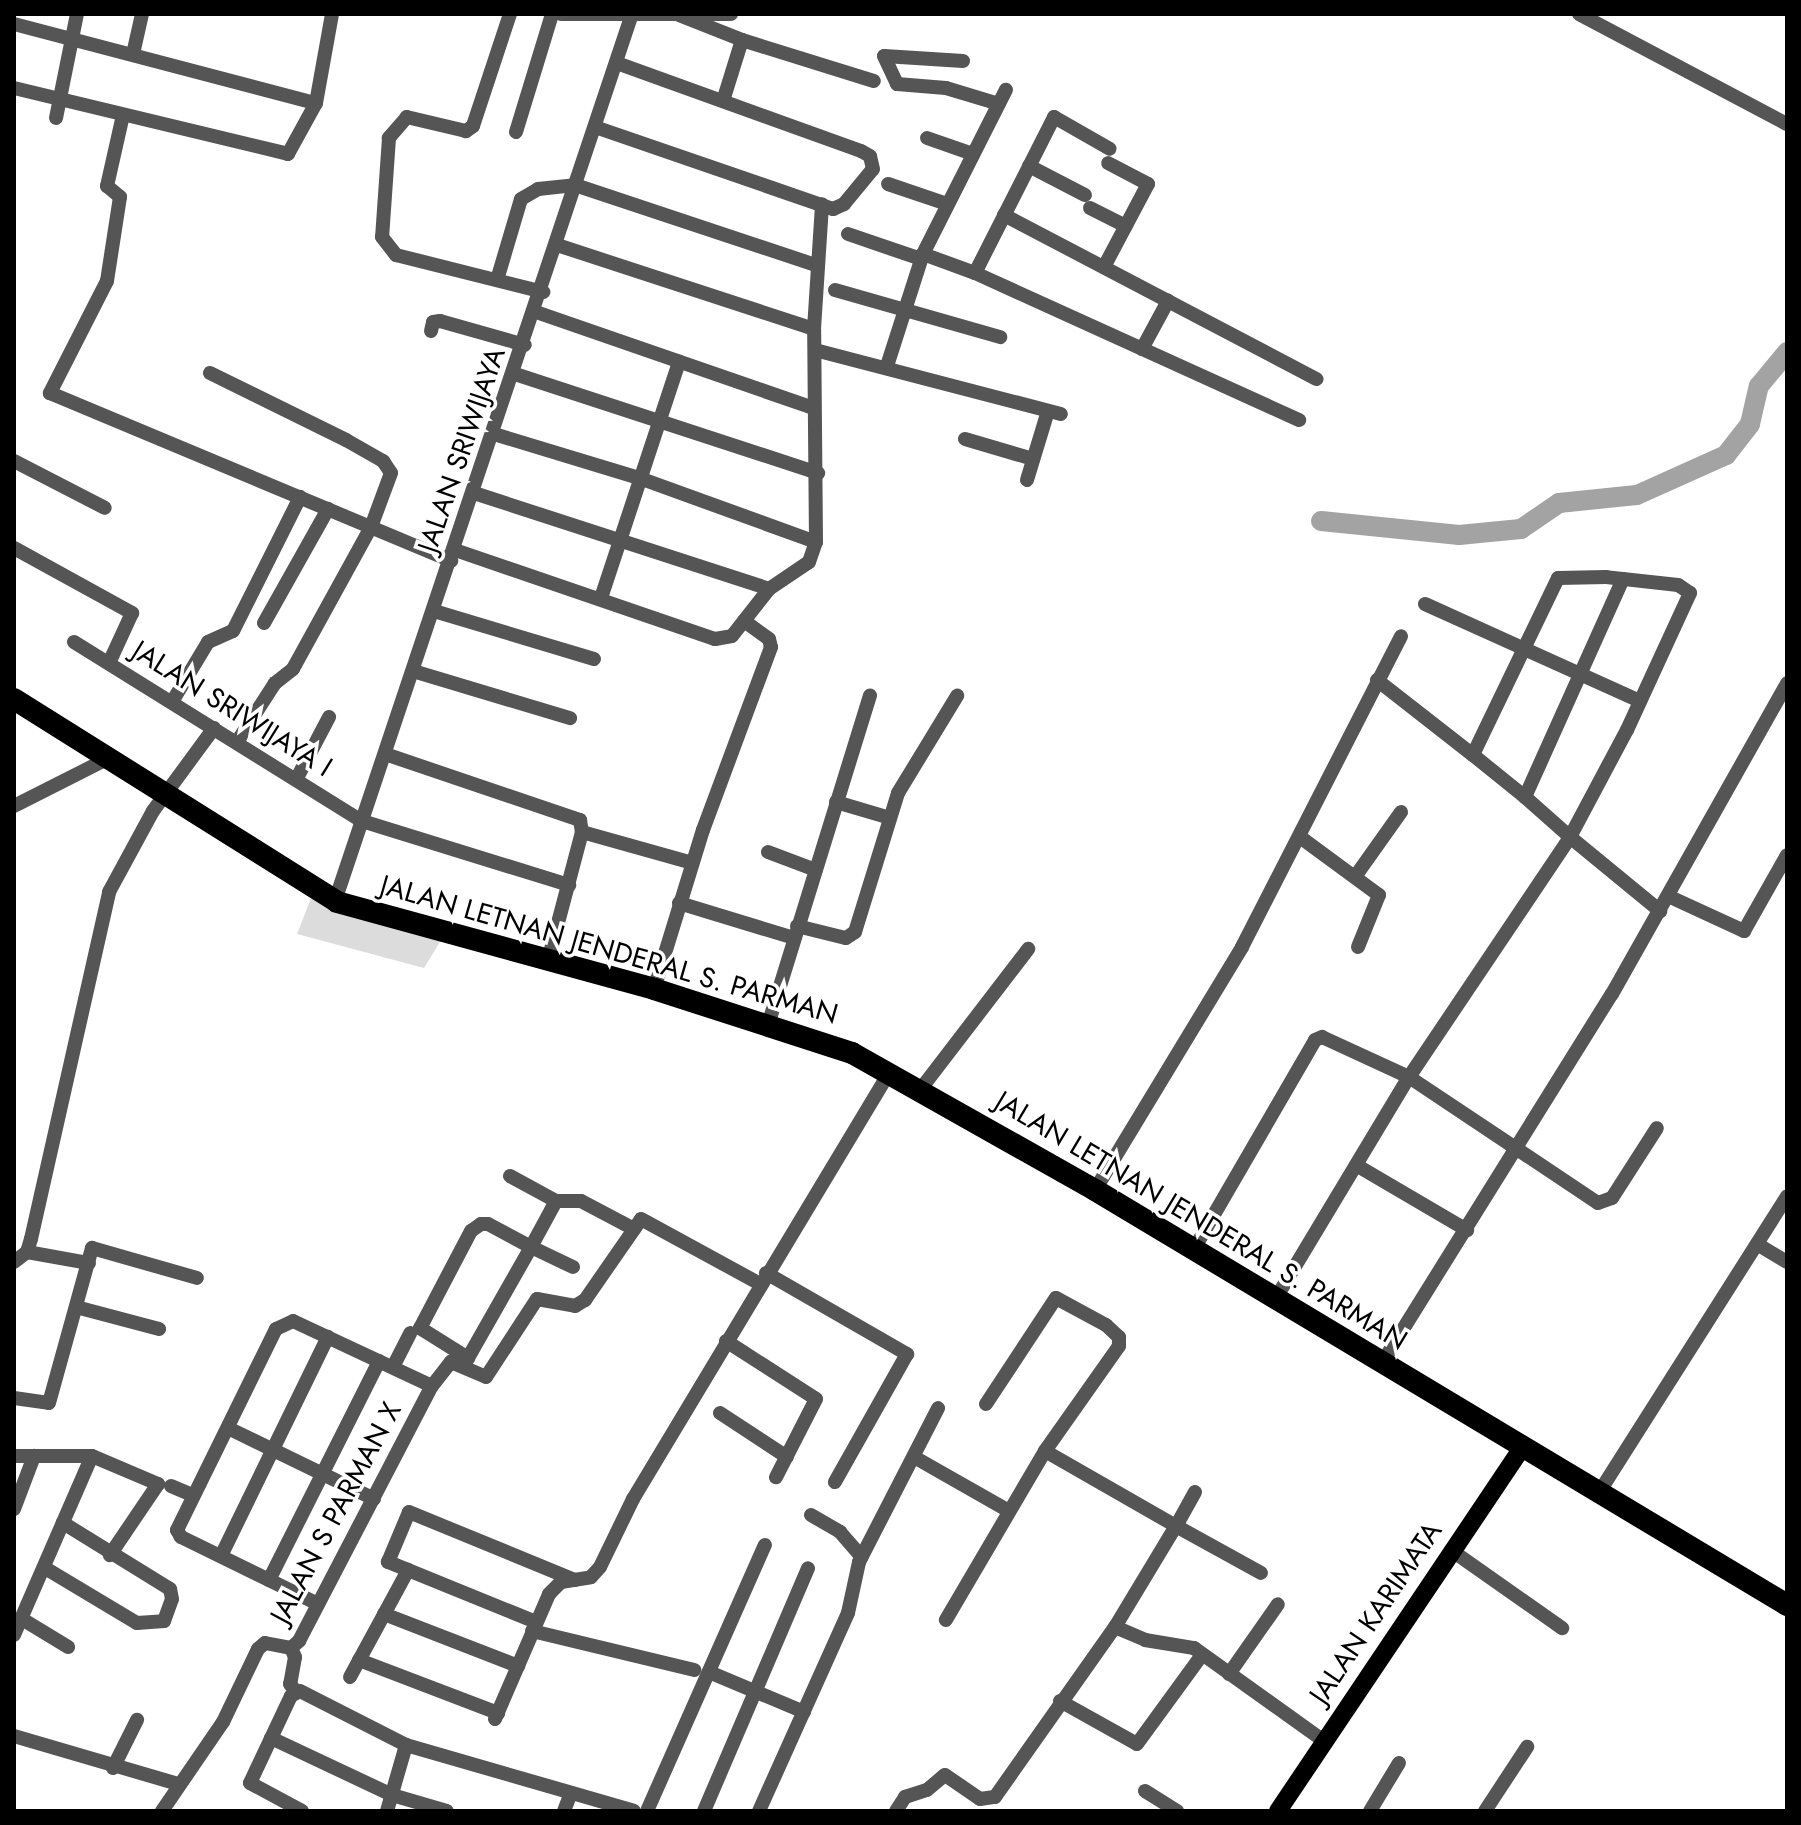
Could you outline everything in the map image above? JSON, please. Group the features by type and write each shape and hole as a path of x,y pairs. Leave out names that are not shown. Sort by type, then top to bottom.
{"highway":[{"name":"JALAN LETNAN JENDERAL S. PARMAN","path":"14,699 335,901 654,989 841,1049 889,1073 1095,1190 1787,1605"}],"main road":[{"name":"JALAN KARIMATA","path":"1279,1810 1523,1447"}],"street":[{"path":"56,118 77,14"},
{"path":"133,54 142,14"},
{"path":"14,88 288,154 316,103 332,14"},
{"path":"510,14 473,126 466,131 407,117 393,130 386,149 382,237 388,251 543,292"},
{"path":"516,132 552,14"},
{"path":"561,14 731,14"},
{"name":"JALAN SRIWIJAYA","path":"335,901 543,292 632,14"},
{"path":"1579,14 1787,124"},
{"path":"679,15 742,40 874,81"},
{"path":"14,24 316,103"},
{"path":"723,101 742,40"},
{"path":"963,61 884,56 897,84 946,88 999,104"},
{"path":"595,127 833,209 844,204 873,169 870,156 616,63"},
{"path":"887,366 922,256 1006,90"},
{"path":"123,115 107,186 120,197 107,281 50,393 371,527 453,555 601,598 715,639 728,639 769,589 809,562 816,542 818,473 814,329 822,204"},
{"path":"975,273 1054,117 1148,184 1104,267"},
{"path":"927,138 973,154"},
{"path":"1029,166 1126,226"},
{"path":"888,184 947,204"},
{"path":"497,280 521,199 538,189 575,185 816,265"},
{"path":"1004,215 1317,379"},
{"path":"848,234 975,273 1299,420"},
{"path":"557,245 814,329"},
{"path":"835,290 1000,337"},
{"path":"1142,349 1168,301"},
{"path":"536,312 814,408"},
{"path":"431,331 433,322 440,321 525,345"},
{"path":"815,350 887,366 1054,413 1027,480"},
{"path":"601,598 679,362"},
{"path":"210,373 389,466 390,479 371,527 293,669 275,683 237,742"},
{"path":"515,374 818,473"},
{"path":"494,434 642,479 816,542"},
{"path":"965,439 1033,459"},
{"path":"14,461 105,508"},
{"path":"474,493 769,589"},
{"path":"172,702 208,642 233,631 300,497"},
{"path":"264,623 328,509"},
{"path":"14,548 132,613 109,663"},
{"path":"1525,797 1623,579"},
{"path":"1276,1298 1409,1077 1570,837 1640,701 1690,593 1678,585 1623,579 1554,580 1473,755"},
{"path":"1425,604 1640,701"},
{"path":"434,611 594,659"},
{"path":"654,989 692,863 771,647 769,639 744,621"},
{"path":"1095,1190 1189,1040 1300,837 1401,636"},
{"name":"JALAN SRIWIJAYA I","path":"74,642 362,821 569,885"},
{"path":"413,671 570,718"},
{"path":"1377,680 1525,797 1660,911"},
{"path":"1382,1363 1519,1148 1660,911 1787,683"},
{"path":"768,1025 870,695"},
{"path":"679,903 796,932 846,938 855,932 890,818 909,771 957,696"},
{"path":"297,778 329,717"},
{"path":"14,1262 27,1252 109,892 166,796 214,728"},
{"path":"385,754 692,863"},
{"path":"14,806 107,759"},
{"path":"836,802 890,818"},
{"path":"1357,874 1401,812"},
{"path":"548,961 581,826"},
{"path":"1300,837 1357,874 1380,899 1358,947"},
{"path":"768,852 816,870"},
{"path":"1668,896 1744,931 1787,855"},
{"path":"920,1090 1028,949"},
{"path":"1194,1249 1315,1040 1329,1038 1409,1077 1603,1203 1657,1128"},
{"path":"359,1660 496,1716 534,1626 555,1586 591,1577 600,1567 633,1499 763,1278 889,1073"},
{"path":"1356,1165 1467,1230"},
{"path":"510,1176 556,1201 581,1201 634,1229 641,1219 649,1221 907,1354 835,1482"},
{"path":"1600,1491 1787,1196"},
{"path":"556,1201 531,1247 468,1358 422,1332 421,1324 471,1231 481,1224 531,1247 573,1267"},
{"name":"JALAN S PARMAN X","path":"162,1811 223,1722 261,1646 291,1648 318,1604 432,1386 451,1362 480,1378 495,1366 537,1299 575,1306 585,1300 634,1229"},
{"path":"1757,1244 1787,1262"},
{"path":"14,1398 49,1403 92,1248 197,1278"},
{"path":"27,1252 89,1263"},
{"path":"946,1620 1045,1451 1119,1346 1119,1337 1106,1325 1056,1298 986,1404"},
{"path":"76,1307 159,1329"},
{"path":"318,1604 178,1533 192,1495 230,1429 284,1322 328,1337 432,1386"},
{"path":"269,1580 320,1471 386,1364 410,1333"},
{"path":"221,1556 328,1337"},
{"path":"726,1341 815,1395 815,1404 776,1477"},
{"path":"759,1811 852,1602 861,1560 938,1408"},
{"path":"720,1413 787,1457"},
{"path":"230,1429 275,1448 374,1499"},
{"path":"1045,1451 1261,1573"},
{"path":"14,1456 92,1456 158,1484 110,1555"},
{"path":"14,1509 34,1456"},
{"path":"14,1635 92,1456"},
{"path":"914,1457 1009,1511"},
{"path":"171,1486 192,1495"},
{"path":"896,1811 905,1797 927,1790 948,1774 989,1806 1115,1627 1195,1492"},
{"path":"576,1580 409,1512 388,1562 534,1626 702,1671 804,1712"},
{"path":"811,1515 840,1532 861,1560"},
{"path":"45,1568 137,1623 163,1623 171,1591 63,1523"},
{"path":"647,1811 702,1671 765,1545"},
{"path":"1451,1550 1562,1628"},
{"path":"704,1811 808,1568"},
{"path":"350,1677 408,1570"},
{"path":"1229,1674 1278,1604"},
{"path":"384,1614 518,1666"},
{"path":"22,1619 68,1647"},
{"path":"1115,1627 1145,1640 1182,1643 1324,1741"},
{"path":"291,1648 290,1684 296,1692 406,1745 634,1811"},
{"path":"1060,1701 1137,1744 1202,1655"},
{"path":"296,1692 250,1784 302,1811"},
{"path":"113,1768 137,1720"},
{"path":"14,1736 113,1768 178,1784"},
{"path":"271,1738 392,1795 447,1811"},
{"path":"387,1811 406,1745"},
{"path":"1485,1811 1527,1747"},
{"path":"1370,1811 1399,1763"},
{"path":"1145,1791 1177,1811"},
{"path":"564,1811 571,1793"}],"shaded area":[{"path":"315,888 446,932 424,968 297,934"}],"waterway":[{"path":"1321,521 1459,535 1521,529 1559,503 1637,495 1726,455 1750,424 1759,386 1787,352"}]}
